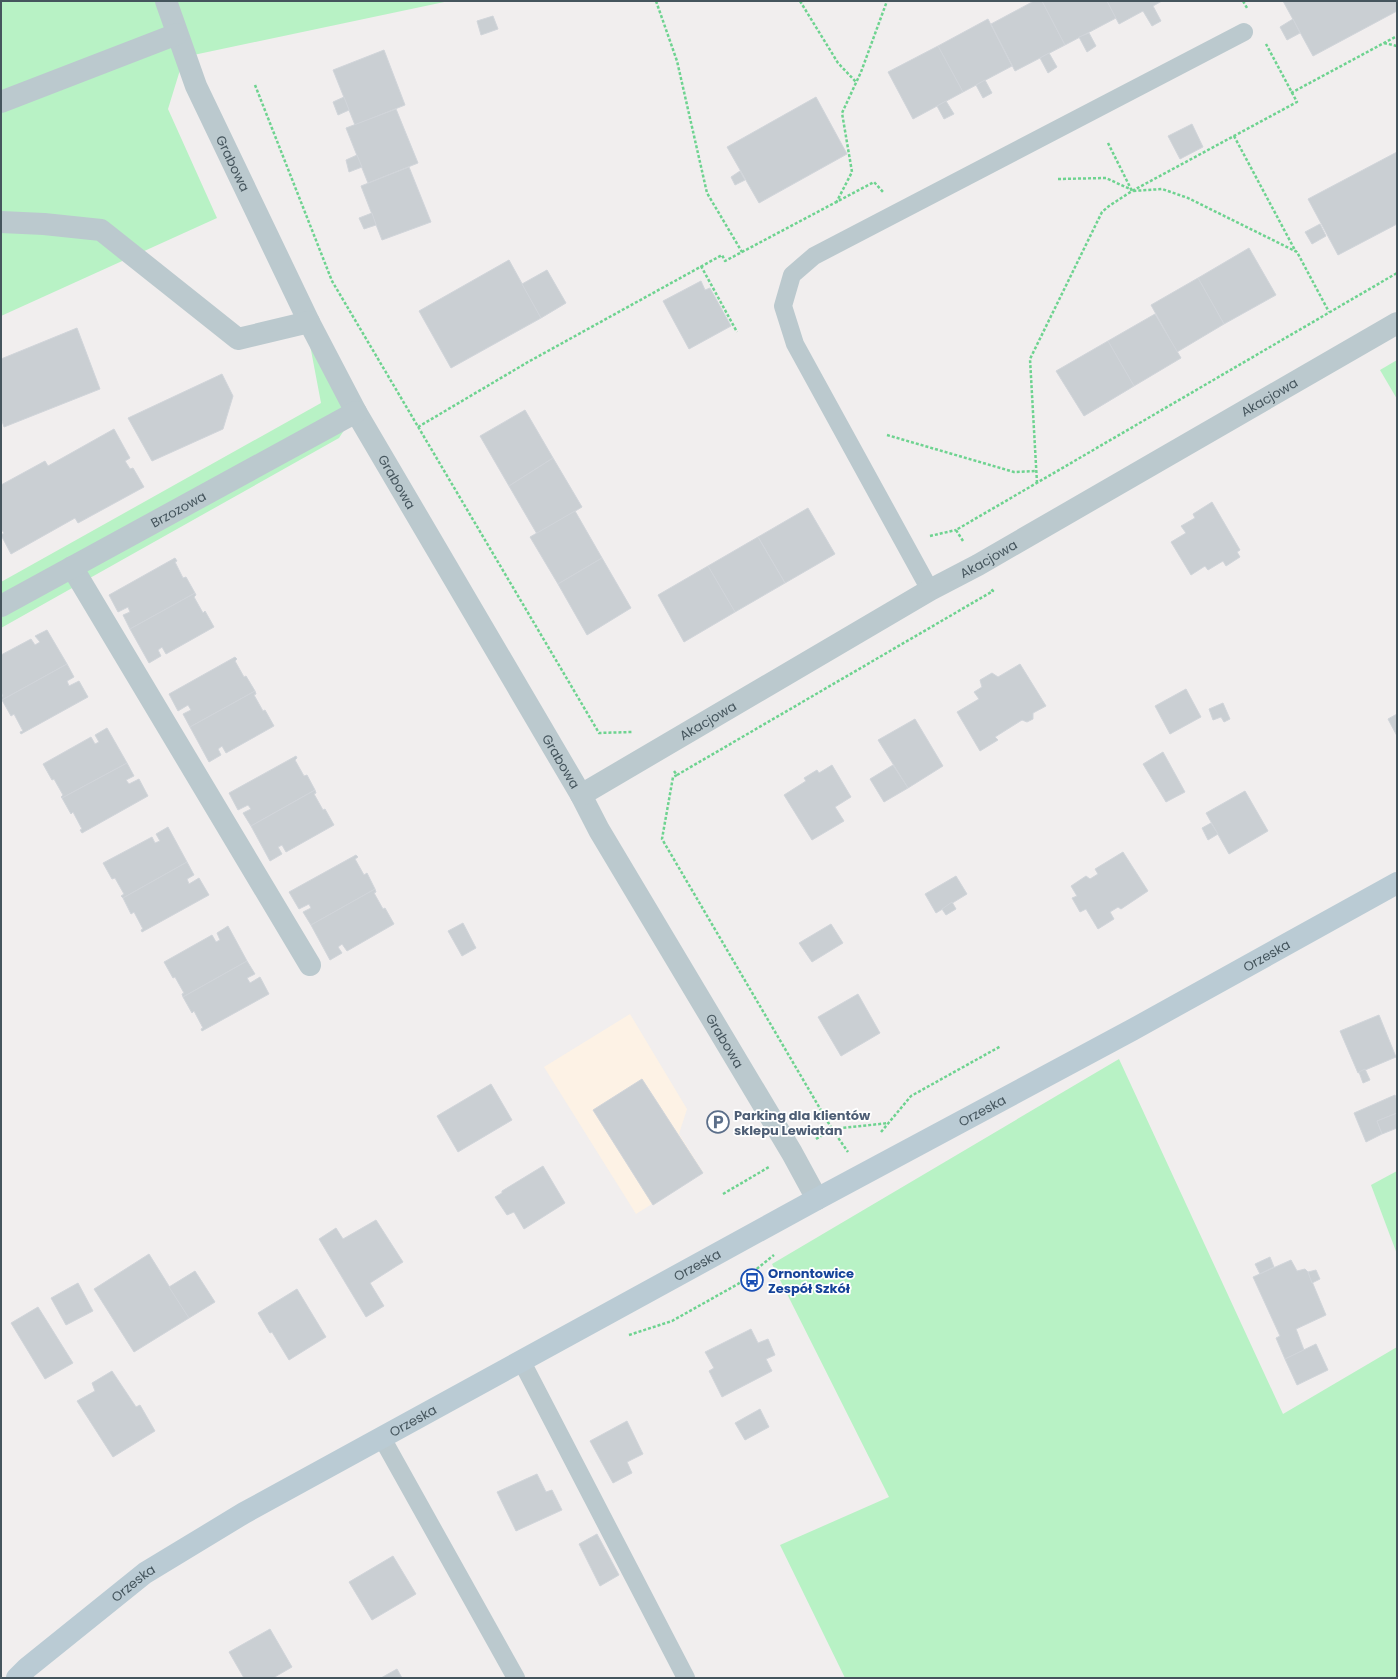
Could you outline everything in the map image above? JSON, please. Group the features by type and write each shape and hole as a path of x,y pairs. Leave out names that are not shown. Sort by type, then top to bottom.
{"street":[{"name":"Grabowa","path":"166,1 196,86 309,322 356,412 581,795 599,830 792,1153 817,1199"},
{"path":"1,102 177,34"},
{"path":"1,222 44,224 101,230 238,339 309,322"},
{"name":"Akacjowa","path":"581,795 930,590 978,566 1397,323"},
{"name":"Brzozowa","path":"1,606 356,412"},
{"path":"72,567 310,965"},
{"name":"Orzeska","path":"17,1678 145,1573 244,1513 817,1199 1132,1030 1397,883"}],"lane":[{"path":"930,590 795,344 783,306 792,275 814,256 1244,32"},
{"path":"522,1362 686,1678"},
{"path":"382,1438 516,1678"}],"path":[{"path":"656,1 678,61 707,193 742,252"},
{"path":"800,1 838,63 856,82"},
{"path":"835,203 852,172 842,113 856,82 887,1"},
{"path":"1243,1 1249,12"},
{"path":"1239,10 1246,6"},
{"path":"1291,92 1397,36"},
{"path":"1037,483 1030,359 1102,212 1108,206 1132,191 1297,102 1263,39"},
{"path":"1384,43 1397,46"},
{"path":"255,85 332,280 599,733 651,731 677,775"},
{"path":"1234,136 1329,312"},
{"path":"1108,144 1132,191"},
{"path":"1058,179 1106,178 1132,191 1162,189 1188,198 1297,252"},
{"path":"418,427 528,362 722,255 725,261 874,182 888,197"},
{"path":"701,266 737,332"},
{"path":"889,1123 832,1129 662,838 673,778 993,591 956,530 1397,273"},
{"path":"887,435 1014,472 1036,471"},
{"path":"879,1135 911,1096 1000,1046"}],"shaded area":[{"path":"630,1014 687,1109 679,1134 703,1172 636,1214 544,1067"}],"green space":[{"path":"1,1 449,1 184,57 168,109 217,218 1,316"},
{"path":"307,329 356,412 339,438 1,628 1,582 321,403"},
{"path":"1397,360 1397,399 1380,370"},
{"path":"1119,1059 1283,1414 1397,1347 1397,1678 845,1678 780,1545 889,1497 772,1264"},
{"path":"1397,1171 1397,1254 1371,1185"}],"building":[{"path":"1034,1 1042,1 1065,45 1015,71 991,24"},
{"path":"1042,1 1107,1 1116,18 1065,45"},
{"path":"1107,1 1162,1 1153,6 1161,21 1152,26 1143,11 1119,24"},
{"path":"1283,1 1397,1 1397,11 1313,56"},
{"path":"493,16 498,29 481,35 477,21"},
{"path":"988,19 1012,66 963,92 938,46"},
{"path":"1293,19 1300,33 1287,40 1280,27"},
{"path":"1089,33 1096,46 1087,52 1079,37"},
{"path":"938,46 963,92 913,119 888,72"},
{"path":"384,50 405,105 355,125 333,70"},
{"path":"1049,53 1057,67 1048,73 1040,58"},
{"path":"985,80 992,93 983,98 976,85"},
{"path":"344,97 349,110 338,115 333,102"},
{"path":"816,97 847,154 759,203 727,147"},
{"path":"946,101 954,114 944,119 937,106"},
{"path":"396,109 418,163 368,183 346,128"},
{"path":"1192,124 1203,147 1180,159 1168,136"},
{"path":"1397,152 1397,224 1338,255 1308,199"},
{"path":"357,155 362,167 349,172 346,160"},
{"path":"409,167 431,222 382,240 361,186"},
{"path":"740,171 745,180 735,185 731,177"},
{"path":"372,213 376,225 364,229 359,218"},
{"path":"1320,224 1326,236 1312,244 1305,232"},
{"path":"1249,248 1276,295 1224,324 1198,278"},
{"path":"509,260 541,318 451,368 419,311"},
{"path":"547,270 566,303 541,318 522,284"},
{"path":"1198,278 1224,324 1177,352 1151,305"},
{"path":"701,281 705,290 710,288 731,326 689,349 663,301"},
{"path":"1155,314 1181,358 1134,386 1108,341"},
{"path":"77,328 100,389 4,427 1,418 1,359"},
{"path":"1108,341 1134,386 1084,416 1056,371"},
{"path":"222,374 233,396 223,429 152,461 128,418"},
{"path":"525,410 553,458 509,486 480,436"},
{"path":"114,429 130,458 125,461 130,469 133,468 144,487 78,523 75,518 11,554 1,535 4,533 1,529 1,485 45,461 48,466"},
{"path":"553,458 582,507 537,534 509,486"},
{"path":"1212,502 1240,550 1237,552 1240,557 1226,566 1223,561 1208,570 1205,566 1191,575 1171,542 1186,533 1181,526 1195,518 1193,514"},
{"path":"808,508 835,554 785,583 758,537"},
{"path":"575,511 602,558 558,584 530,537"},
{"path":"758,537 785,583 735,612 708,566"},
{"path":"175,558 177,561 175,562 183,578 186,577 195,593 130,629 123,615 130,612 128,607 118,612 109,595"},
{"path":"602,558 631,608 587,635 558,584"},
{"path":"708,566 735,612 684,642 658,595"},
{"path":"195,593 196,595 194,597 203,613 205,611 214,627 166,654 162,647 158,650 161,656 149,663 130,629"},
{"path":"47,630 67,664 2,700 1,655 31,639 35,645 40,642 35,636"},
{"path":"235,657 237,659 235,661 244,677 246,676 255,691 190,727 183,714 191,710 188,705 178,711 169,694"},
{"path":"67,664 74,677 67,681 69,686 79,681 88,697 21,734 20,732 23,731 14,714 11,716 2,700"},
{"path":"1020,664 1046,706 1033,713 1033,719 1027,722 1022,720 995,737 998,740 980,751 957,712 979,699 974,692 982,687 980,680 992,673 998,677"},
{"path":"1186,689 1201,717 1170,734 1155,706"},
{"path":"255,691 256,694 254,695 274,726 226,753 222,746 218,749 221,755 209,762 190,727"},
{"path":"1223,703 1230,719 1224,722 1221,717 1213,720 1209,709"},
{"path":"1397,714 1397,736 1388,719"},
{"path":"915,719 943,766 908,788 878,740"},
{"path":"107,728 127,763 62,798 61,797 63,795 43,764 91,737 95,744 99,742 95,735"},
{"path":"1163,752 1185,792 1166,802 1143,764"},
{"path":"296,756 297,758 295,760 304,776 307,775 315,790 251,826 243,813 251,809 248,805 238,810 229,793"},
{"path":"127,763 134,776 126,780 129,784 139,779 148,796 82,833 80,830 82,829 73,812 71,814 62,798"},
{"path":"832,765 851,797 835,807 844,821 812,840 784,795 806,781 804,778 817,770 819,773"},
{"path":"893,765 908,788 884,802 870,779"},
{"path":"315,790 316,793 314,794 334,825 286,852 282,845 278,847 282,854 270,861 251,826"},
{"path":"1245,791 1268,831 1229,854 1206,813"},
{"path":"1211,823 1218,834 1208,840 1202,828"},
{"path":"168,827 187,862 123,898 121,896 124,894 115,878 112,879 103,863 152,837 155,843 160,841 156,834"},
{"path":"1123,852 1148,891 1121,909 1118,907 1110,912 1114,919 1098,929 1086,909 1080,912 1072,898 1077,896 1071,886 1086,876 1090,879 1098,874 1095,869"},
{"path":"356,855 358,857 355,859 364,875 367,873 375,889 311,925 303,912 311,908 309,904 299,909 289,892"},
{"path":"187,862 194,875 187,879 189,884 199,878 209,895 142,932 141,930 143,929 134,912 131,914 123,898"},
{"path":"956,876 967,894 936,913 925,894"},
{"path":"375,889 376,892 374,893 394,924 347,951 342,944 338,947 342,953 330,960 311,925"},
{"path":"952,902 956,909 946,915 942,909"},
{"path":"463,923 476,948 462,956 448,931"},
{"path":"831,924 843,943 812,962 799,943"},
{"path":"228,926 247,961 183,997 182,994 184,993 164,962 212,935 216,942 220,940 217,933"},
{"path":"247,961 255,974 247,978 250,983 260,977 269,994 202,1031 201,1029 203,1028 194,1011 192,1013 183,997"},
{"path":"858,994 880,1033 841,1056 818,1017"},
{"path":"1379,1015 1396,1057 1358,1073 1340,1031"},
{"path":"1365,1069 1370,1080 1363,1083 1359,1072"},
{"path":"642,1079 703,1173 653,1205 593,1110"},
{"path":"491,1084 512,1120 458,1152 437,1116"},
{"path":"1395,1095 1397,1101 1397,1113 1377,1121 1382,1134 1366,1142 1354,1113"},
{"path":"1397,1113 1397,1128 1382,1134 1377,1121"},
{"path":"543,1166 565,1203 524,1229 514,1212 507,1215 495,1197 502,1193 502,1191"},
{"path":"376,1220 403,1262 370,1283 384,1306 366,1317 319,1239 336,1228 343,1239"},
{"path":"149,1254 189,1318 134,1352 94,1289"},
{"path":"1270,1257 1274,1267 1260,1274 1255,1264"},
{"path":"1291,1260 1297,1271 1305,1269 1308,1272 1326,1315 1296,1329 1304,1350 1285,1359 1276,1338 1280,1336 1253,1277"},
{"path":"1316,1270 1320,1279 1312,1283 1308,1272"},
{"path":"195,1271 215,1302 189,1318 169,1287"},
{"path":"78,1283 93,1311 66,1325 51,1298"},
{"path":"297,1289 326,1337 289,1360 272,1332 270,1333 258,1313"},
{"path":"38,1307 73,1363 45,1379 11,1323"},
{"path":"751,1329 758,1343 768,1339 775,1355 766,1359 772,1371 722,1397 709,1371 714,1368 705,1352"},
{"path":"1316,1344 1328,1370 1297,1385 1285,1359"},
{"path":"112,1371 136,1407 140,1405 155,1431 113,1457 77,1401 95,1391 92,1383"},
{"path":"760,1409 769,1427 745,1440 735,1423"},
{"path":"627,1421 643,1454 627,1462 632,1473 613,1483 590,1441"},
{"path":"537,1474 546,1492 552,1490 562,1510 516,1531 497,1492"},
{"path":"597,1534 619,1575 600,1586 579,1544"},
{"path":"393,1556 416,1594 372,1620 349,1582"},
{"path":"270,1629 292,1667 273,1678 244,1678 229,1652"},
{"path":"397,1669 402,1678 381,1678"}],"place":[{"name":"Parking dla klientów sklepu Lewiatan","path":"718,1122"},
{"name":"Ornontowice Zespół Szkół","path":"752,1280"}]}
